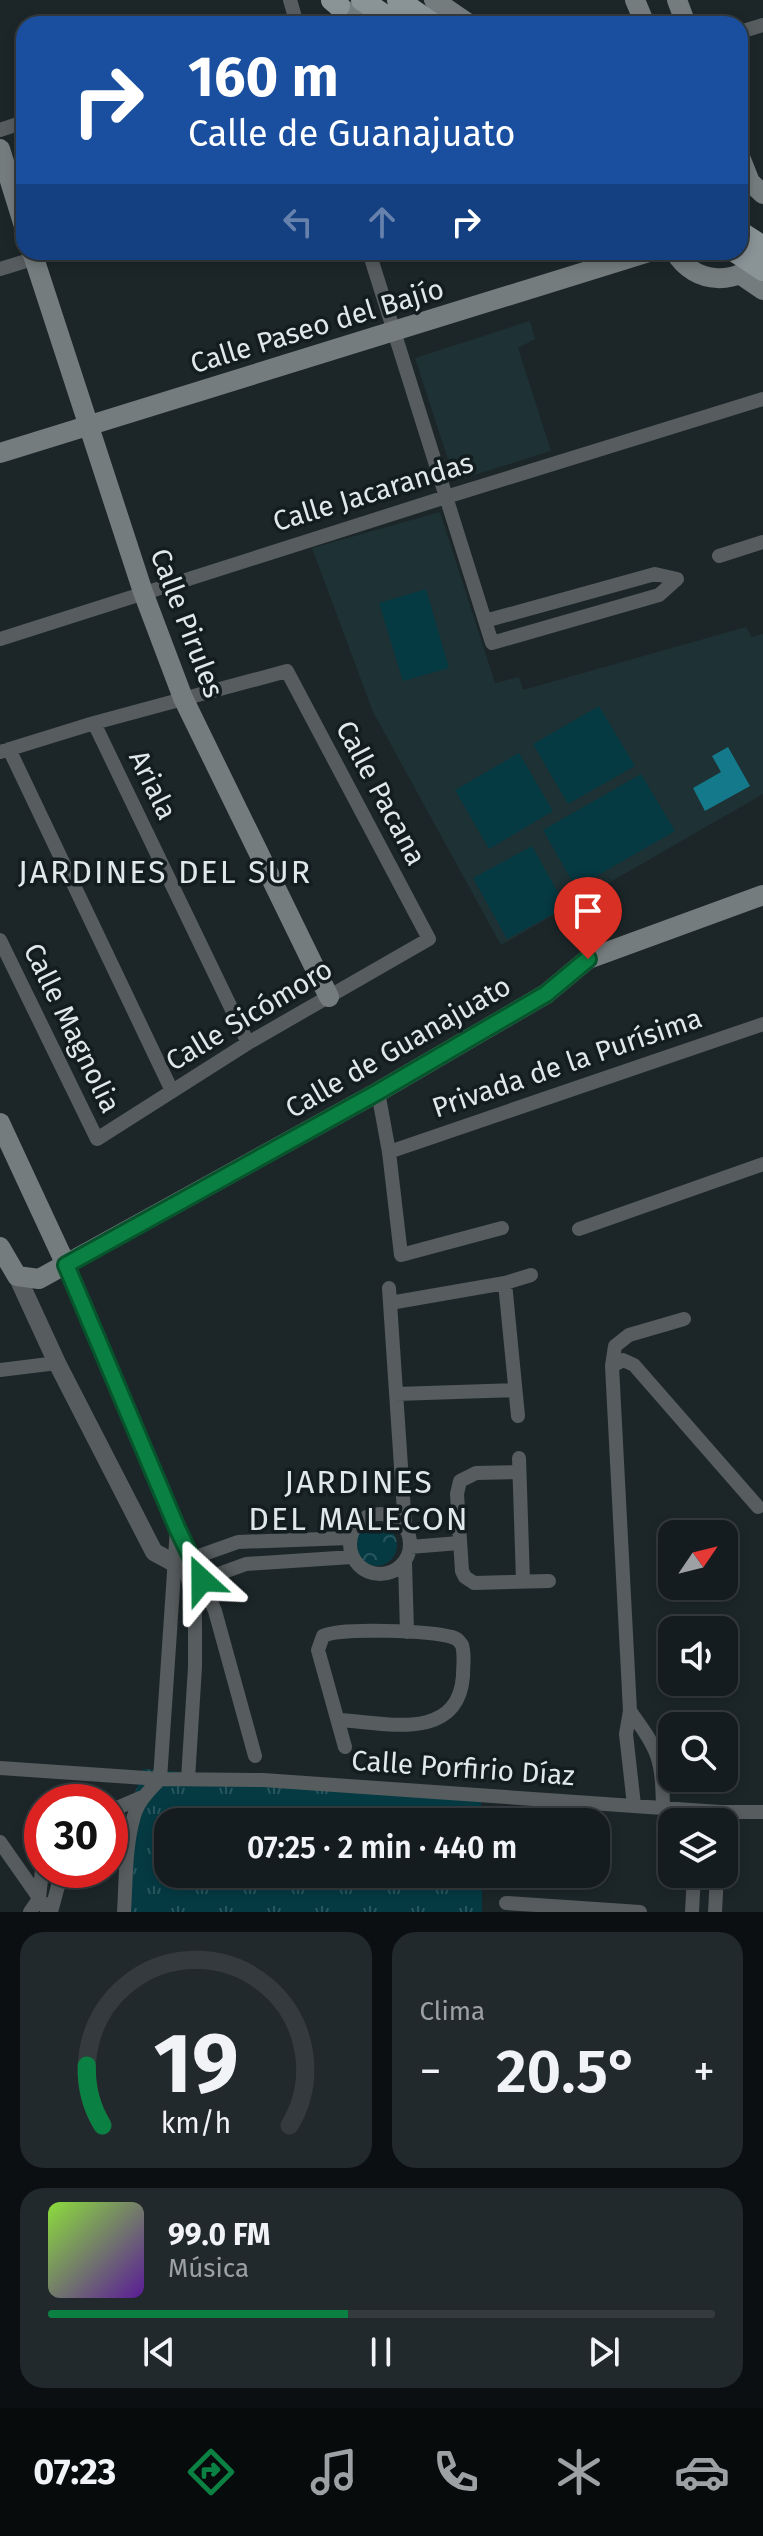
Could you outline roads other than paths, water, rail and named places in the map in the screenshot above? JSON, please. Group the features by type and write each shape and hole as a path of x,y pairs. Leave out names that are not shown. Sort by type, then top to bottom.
{"main road":[{"path":"344,10 415,12"},
{"path":"0,149 16,200"},
{"path":"757,285 763,257"},
{"name":"Calle Pirules","path":"35,260 143,592 183,698 329,997"},
{"name":"Calle Paseo del Bajío","path":"0,453 624,260"},
{"path":"680,260 692,271 708,278 757,285"},
{"path":"741,260 757,285"},
{"name":"Calle de Guanajuato","path":"17,1276 39,1279 378,1092 546,994 588,959 763,895"},
{"path":"0,1123 66,1265"},
{"path":"0,1247 17,1276"}],"street":[{"path":"0,269 21,260"},
{"path":"372,260 395,332 446,497 485,621 492,643 659,595 677,579 655,574 485,621"},
{"name":"Calle Jacarandas","path":"0,639 763,399"},
{"path":"719,556 763,542"},
{"path":"576,596 584,616"},
{"name":"Calle Pacana","path":"183,698 287,671 429,939"},
{"path":"172,1091 4,750 183,698"},
{"name":"Ariala","path":"94,723 248,1043"},
{"name":"Calle Sicómoro","path":"97,1139 248,1043 429,939"},
{"name":"Calle Magnolia","path":"0,940 97,1139"},
{"name":"Privada de la Purísima","path":"389,1152 763,1024"},
{"path":"378,1092 389,1152 401,1255 502,1228"},
{"path":"579,1229 763,1164"},
{"path":"66,1265 177,1528 195,1612 188,1779"},
{"path":"407,1632 405,1562 410,1547 405,1526 390,1296 505,1283 531,1275"},
{"path":"17,1276 57,1363 154,1552 184,1561 202,1580 215,1611 255,1756"},
{"path":"505,1283 518,1416"},
{"path":"634,1805 626,1734 630,1711 612,1366 615,1346 629,1335 684,1319"},
{"path":"612,1366 623,1360 634,1365 758,1507"},
{"path":"0,1370 57,1363"},
{"path":"396,1394 515,1390"},
{"path":"523,1581 519,1465 476,1473 460,1481 457,1494 459,1543 462,1571 469,1580 480,1583 549,1581"},
{"path":"388,1514 403,1498"},
{"path":"405,1526 388,1514 368,1515 359,1521 349,1538 352,1557 367,1571 406,1591"},
{"path":"124,1912 129,1838 134,1813 160,1779 184,1561 177,1528"},
{"path":"184,1561 238,1542 349,1538"},
{"path":"410,1547 459,1543"},
{"path":"202,1580 246,1564 352,1557"},
{"path":"377,1574 388,1573 405,1562"},
{"path":"340,1720 415,1725 437,1719 455,1705 461,1693 462,1645 452,1637 407,1632 338,1632 323,1636 318,1650 331,1701 340,1720 345,1747"},
{"path":"630,1711 655,1746 662,1772 663,1807"},
{"name":"Calle Porfirio Díaz","path":"0,1768 160,1779 263,1780 667,1808"},
{"path":"128,1803 145,1795"},
{"name":"Calle Porfirio Díaz","path":"738,1815 763,1812"},
{"path":"0,1842 14,1863 34,1906 50,1912 57,1888"},
{"path":"14,1863 24,1865"},
{"path":"692,1912 693,1888"},
{"path":"715,1912 716,1888"},
{"path":"506,1903 546,1909 640,1912"}],"district":[{"name":"JARDINES DEL SUR","path":"165,872"},
{"name":"JARDINES DEL MALECON","path":"359,1500"}]}
